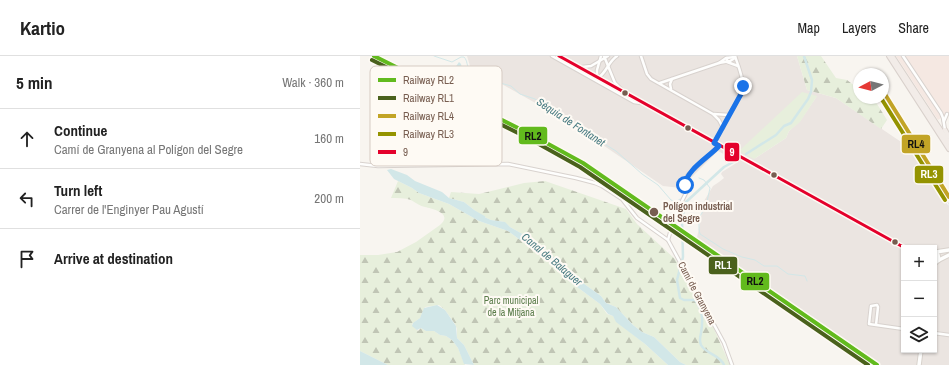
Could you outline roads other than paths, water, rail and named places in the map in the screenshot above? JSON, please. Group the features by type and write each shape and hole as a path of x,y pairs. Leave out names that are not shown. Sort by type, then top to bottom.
{"highway":[{"path":"889,56 949,149"},
{"path":"892,56 949,143"},
{"path":"945,130 949,137"}],"main road":[{"path":"937,252 949,250"},
{"path":"937,261 949,255"},
{"path":"919,365 921,353"}],"street":[{"path":"552,56 634,102 643,104"},
{"path":"559,56 564,57 580,68 623,91 643,104 901,246"},
{"path":"600,83 596,74 601,56"},
{"path":"580,68 591,66 606,56 615,83 623,91"},
{"path":"593,79 598,78 605,71 615,56"},
{"path":"641,56 649,77 713,114 719,120 723,128"},
{"path":"903,56 941,112 945,130"},
{"path":"719,63 727,57 735,57"},
{"path":"727,57 727,62"},
{"path":"659,84 719,63 731,61 735,57"},
{"path":"714,143 741,94 743,86 743,80 735,57"},
{"path":"727,62 738,66"},
{"path":"598,68 599,70 605,71"},
{"path":"671,90 670,84 672,79"},
{"path":"941,112 943,114 948,114 944,122"},
{"path":"713,114 729,116"},
{"path":"723,116 727,120"},
{"path":"719,120 727,120"},
{"path":"668,240 675,215 686,193 685,183 687,176 719,146"},
{"name":"Camí de Granyena","path":"360,164 370,165"},
{"name":"Camí de Granyena","path":"502,164 570,176 595,183 622,199 637,218 668,240 724,343 732,365"},
{"path":"876,325 877,305 871,306 869,324 876,325 901,329"},
{"path":"937,333 949,335"}],"water":[{"path":"459,62 462,66 456,66"},
{"path":"391,169 442,192 449,198 464,202 482,216 491,220 505,222 510,227 535,241 564,266 569,273 601,296 606,303 616,307 633,325 642,332 654,337 680,362 686,365 668,365 645,344 616,322 613,316 608,314 600,304 569,281 557,267 508,231 479,221 449,204 419,193 394,179 387,170"},
{"path":"437,305 445,310 456,326 457,338 464,345 474,365 464,364 458,348 452,340 446,336 440,335 434,331 426,331 421,328 417,330 412,326 413,323 420,318 424,308"},
{"path":"360,351 388,365 360,365"}],"waterway":[{"name":"Séquia de Fontanet","path":"434,56 452,62 464,57 468,66"},
{"path":"746,154 776,135 784,126 791,123 808,99 811,92 812,80 804,56"},
{"name":"Séquia de Fontanet","path":"502,83 511,86 520,94 535,99 562,118 616,151 642,174 658,185 671,200 676,202 680,199"},
{"path":"724,365 719,359 706,351 701,345 700,339 702,320 700,308 695,300 684,300 680,298 677,280 683,257 682,219 686,202 724,167 735,161"},
{"name":"Séquia de Fontanet","path":"699,178 704,180 710,188 706,206 699,218 700,234 723,249 742,257 755,260 764,266 777,266 788,274 805,276 807,281"},
{"name":"Canal de Balaguer","path":"475,212 484,217"}],"railway":[{"path":"925,167 949,206"}],"rail line":[{"name":"RL2","path":"374,56 394,66"},
{"name":"RL1","path":"372,60 384,66"},
{"name":"RL4","path":"889,101 949,197"},
{"name":"RL3","path":"885,104 945,200"},
{"name":"RL2","path":"502,120 583,163 877,365"},
{"name":"RL1","path":"502,125 580,167 868,365"}],"place":[{"name":"Polígon industrial del Segre","path":"654,212"}],"park label":[{"name":"Parc municipal de la Mitjana","path":"511,306"}]}
